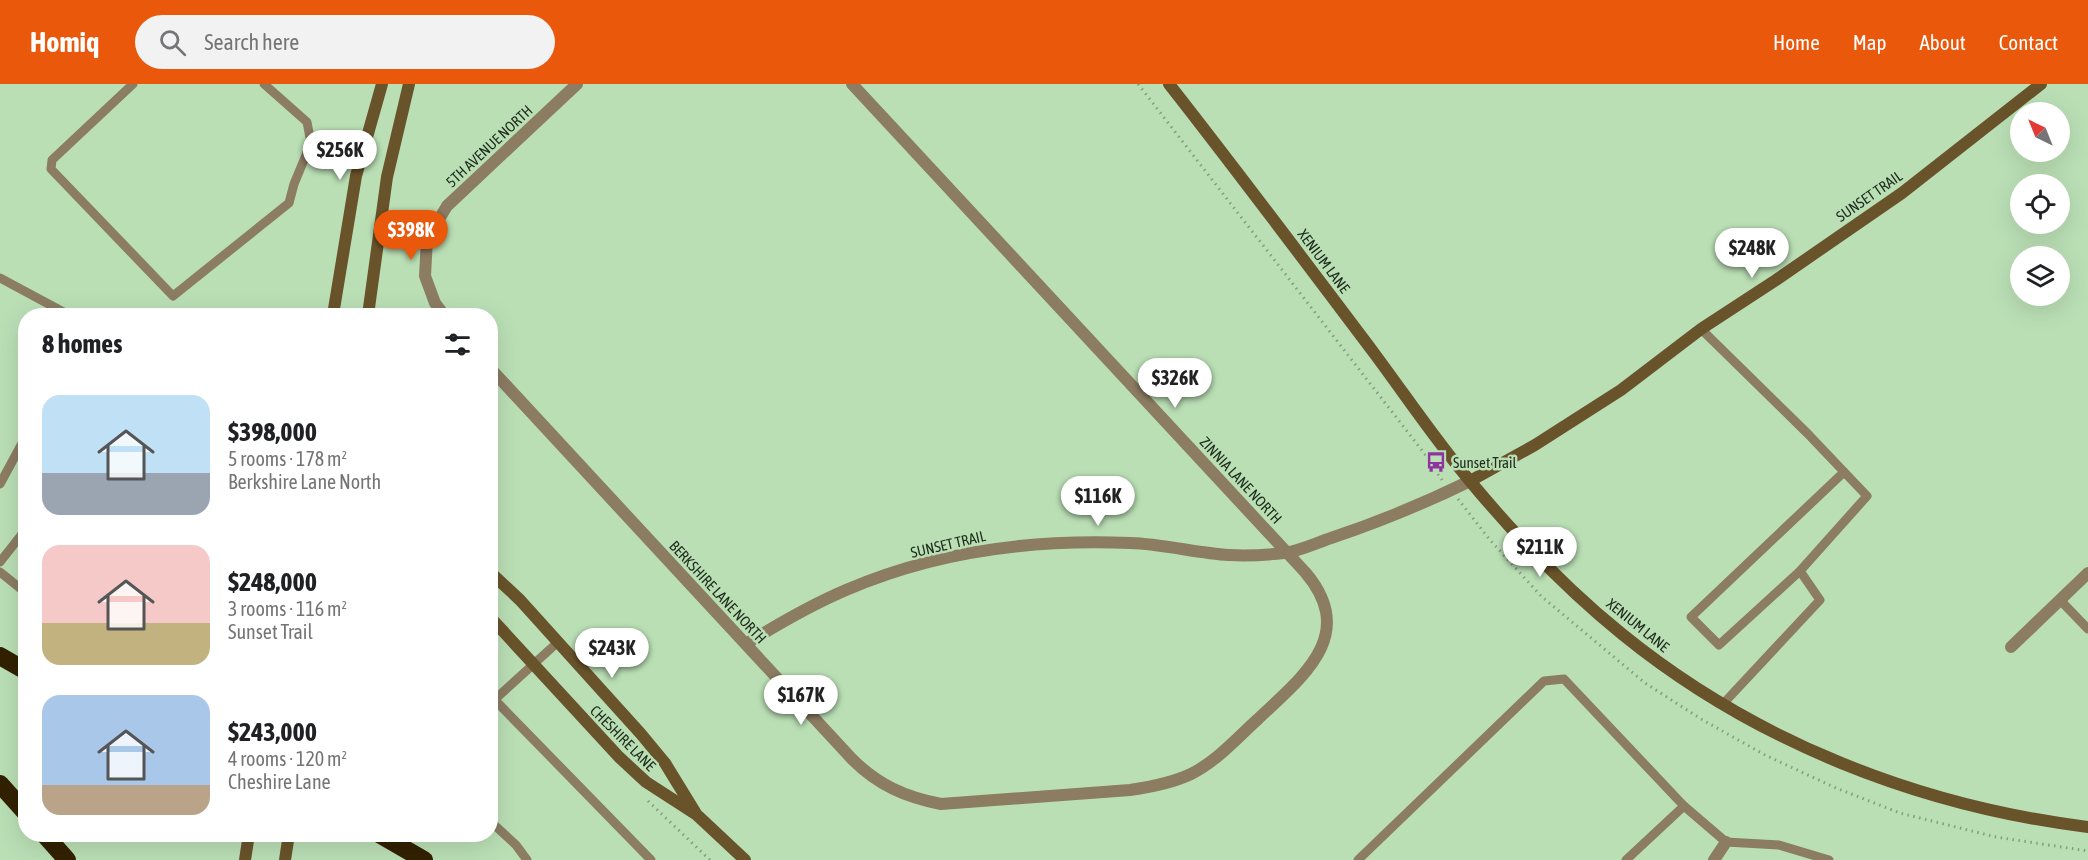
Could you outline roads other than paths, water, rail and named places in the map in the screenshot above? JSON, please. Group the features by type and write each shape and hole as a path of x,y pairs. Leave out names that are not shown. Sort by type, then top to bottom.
{"highway":[{"path":"0,656 18,666"},
{"path":"0,784 18,804"},
{"path":"51,842 67,860"},
{"path":"393,842 424,860"}],"main road":[{"path":"334,308 356,176 382,84"},
{"path":"369,308 387,177 409,84"},
{"name":"XENIUM LANE","path":"1169,84 1243,178 1470,481 1528,545 1620,633 1722,705 1812,750 1863,772 1908,788 1984,809 2025,818 2088,827"},
{"name":"SUNSET TRAIL","path":"1470,481 1535,445 1621,390 1701,329 1902,193 2041,84"},
{"name":"CHESHIRE LANE","path":"498,579 520,600 665,763 697,815"},
{"name":"CHESHIRE LANE","path":"498,626 585,722 639,776 697,815 745,860"},
{"path":"245,860 248,842"},
{"path":"285,860 288,842"}],"street":[{"name":"5TH AVENUE NORTH","path":"439,308 424,276 427,238 447,206 578,84"},
{"name":"ZINNIA LANE NORTH","path":"852,84 1287,552 1313,581 1321,595 1326,614 1324,641 1309,669 1222,752"},
{"name":"BERKSHIRE LANE NORTH","path":"498,377 861,768 892,790 916,799 941,804 1137,789 1166,783 1190,774 1222,752"},
{"name":"SUNSET TRAIL","path":"746,644 785,621 847,590 920,565 999,548 1043,543 1152,543 1231,555 1287,552 1354,530 1424,503 1470,481"},
{"path":"2011,647 2088,573"},
{"path":"1714,860 1726,842"}],"lane":[{"path":"133,84 52,160 51,168 173,296 289,203 294,184 311,143 307,122 264,84"},
{"path":"0,278 56,308"},
{"path":"1701,329 1844,472 1867,496 1800,571 1719,645 1691,617 1844,472"},
{"path":"0,484 18,451"},
{"path":"0,562 18,539"},
{"path":"1722,705 1820,600 1800,571"},
{"path":"0,573 18,587"},
{"path":"2060,600 2088,629"},
{"path":"498,694 558,642"},
{"path":"1358,860 1544,681 1564,679 1684,806 1726,842 1779,845 1821,859"},
{"path":"498,705 651,860"},
{"path":"1626,860 1684,806"},
{"path":"498,828 516,845 527,860"}],"place":[{"name":"Sunset Trail","path":"1436,462"}]}
